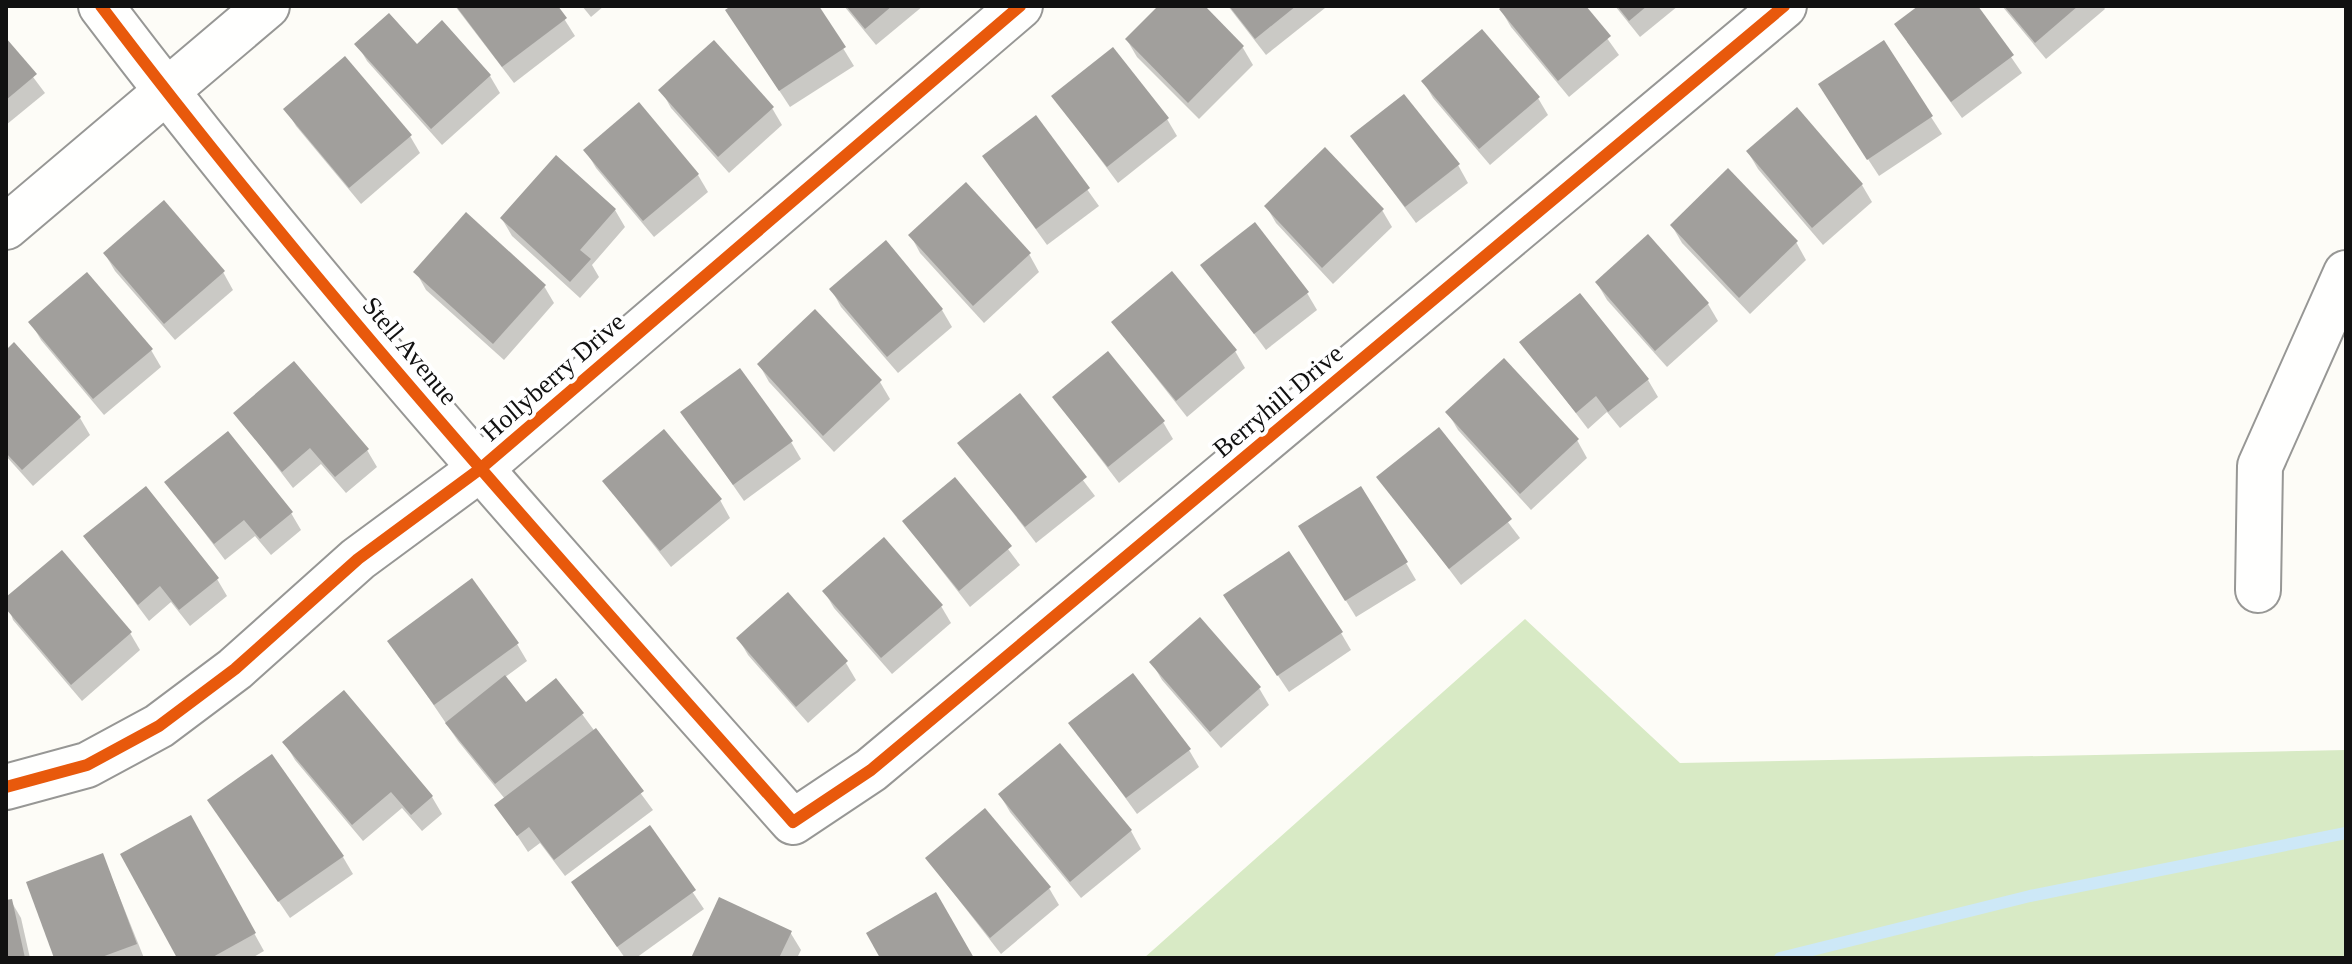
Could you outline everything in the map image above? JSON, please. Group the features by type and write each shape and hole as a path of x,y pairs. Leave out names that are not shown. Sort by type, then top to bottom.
{"street":[{"name":"Stell Avenue","path":"101,6 166,92 480,469 793,822"},
{"path":"6,227 267,6"},
{"name":"Hollyberry Drive","path":"6,787 87,765 159,726 235,669 358,559 480,469 1020,6"},
{"name":"Berryhill Drive","path":"793,822 871,770 1784,6"},
{"path":"2258,590 2260,466 2346,273"}],"green space":[{"path":"1525,619 1680,763 2346,750 2346,958 1144,958"}],"building":[{"path":"456,6 558,6 567,18 502,67"},
{"path":"731,6 819,6 846,47 779,91 725,10"},
{"path":"846,6 892,6 865,29"},
{"path":"1158,6 1205,6 1244,46 1188,103 1125,39"},
{"path":"1229,6 1296,6 1255,39"},
{"path":"1503,6 1586,6 1611,36 1558,81 1499,9"},
{"path":"1617,6 1647,6 1629,21"},
{"path":"1918,6 1978,6 2014,55 1951,102 1894,24"},
{"path":"2004,6 2078,6 2035,43"},
{"path":"389,13 417,44 442,20 491,75 431,129 354,44"},
{"path":"1482,29 1540,97 1479,149 1421,81"},
{"path":"6,38 37,74 6,100"},
{"path":"714,40 774,107 718,157 658,90"},
{"path":"1884,40 1933,116 1867,160 1818,84"},
{"path":"1113,47 1169,118 1107,167 1051,96"},
{"path":"345,56 412,135 349,188 283,109"},
{"path":"1404,94 1460,164 1405,207 1350,136"},
{"path":"639,102 699,174 643,221 583,150"},
{"path":"1797,107 1863,184 1812,228 1746,151"},
{"path":"1036,115 1090,188 1036,229 982,156"},
{"path":"1325,147 1384,209 1322,268 1264,206"},
{"path":"556,155 616,209 580,250 591,259 570,282 500,218"},
{"path":"1728,168 1798,241 1739,298 1670,225"},
{"path":"966,182 1031,253 973,306 908,235"},
{"path":"164,200 225,271 164,324 103,253"},
{"path":"466,212 546,285 493,344 413,272"},
{"path":"1255,222 1309,292 1254,334 1200,265"},
{"path":"1648,234 1709,303 1655,351 1595,282"},
{"path":"886,240 943,309 887,357 829,289"},
{"path":"1172,271 1237,350 1176,401 1111,322"},
{"path":"87,272 153,349 93,399 28,322"},
{"path":"1580,293 1649,379 1608,412 1596,396 1576,413 1519,342"},
{"path":"815,309 882,380 823,436 757,364"},
{"path":"14,342 81,417 22,470 6,453 6,350"},
{"path":"1108,351 1165,421 1108,467 1052,397"},
{"path":"1504,358 1579,439 1520,494 1445,412"},
{"path":"294,361 369,449 335,477 310,448 282,472 233,413"},
{"path":"740,368 793,441 733,485 680,412"},
{"path":"1020,393 1087,477 1025,527 957,443"},
{"path":"1439,427 1512,519 1449,569 1376,477"},
{"path":"664,429 722,499 660,551 602,481"},
{"path":"228,431 293,512 260,539 244,520 214,544 164,482"},
{"path":"955,477 1012,546 959,591 902,521"},
{"path":"146,486 219,578 179,610 160,586 138,605 83,536"},
{"path":"1361,486 1408,562 1345,601 1298,526"},
{"path":"884,537 943,605 881,658 822,591"},
{"path":"62,550 132,632 71,685 6,609 6,597"},
{"path":"1289,551 1343,632 1277,676 1223,595"},
{"path":"472,578 519,643 434,705 387,641"},
{"path":"788,592 848,661 796,707 736,638"},
{"path":"1200,617 1261,687 1210,732 1149,662"},
{"path":"1133,673 1191,749 1126,798 1068,723"},
{"path":"505,675 526,702 556,678 584,713 495,784 445,723"},
{"path":"344,690 433,796 411,815 391,792 352,825 282,742"},
{"path":"596,728 644,791 554,860 529,827 517,836 494,805"},
{"path":"1060,743 1132,830 1070,882 998,794"},
{"path":"272,754 344,856 278,902 207,800"},
{"path":"985,808 1051,887 990,938 925,858"},
{"path":"191,815 256,933 211,958 177,958 120,854"},
{"path":"650,825 696,890 617,947 571,882"},
{"path":"103,853 137,944 99,958 54,958 26,882"},
{"path":"936,892 974,958 880,958 866,933"},
{"path":"719,897 792,931 779,958 691,958"},
{"path":"12,899 25,958 6,958 6,900"}],"waterway":[{"path":"1780,958 2030,896 2346,833"}],"cycle path":[{"path":"101,6 352,319 793,822 871,770 1784,6"},
{"path":"6,787 87,765 159,726 235,669 358,559 480,469 1020,6"}]}
